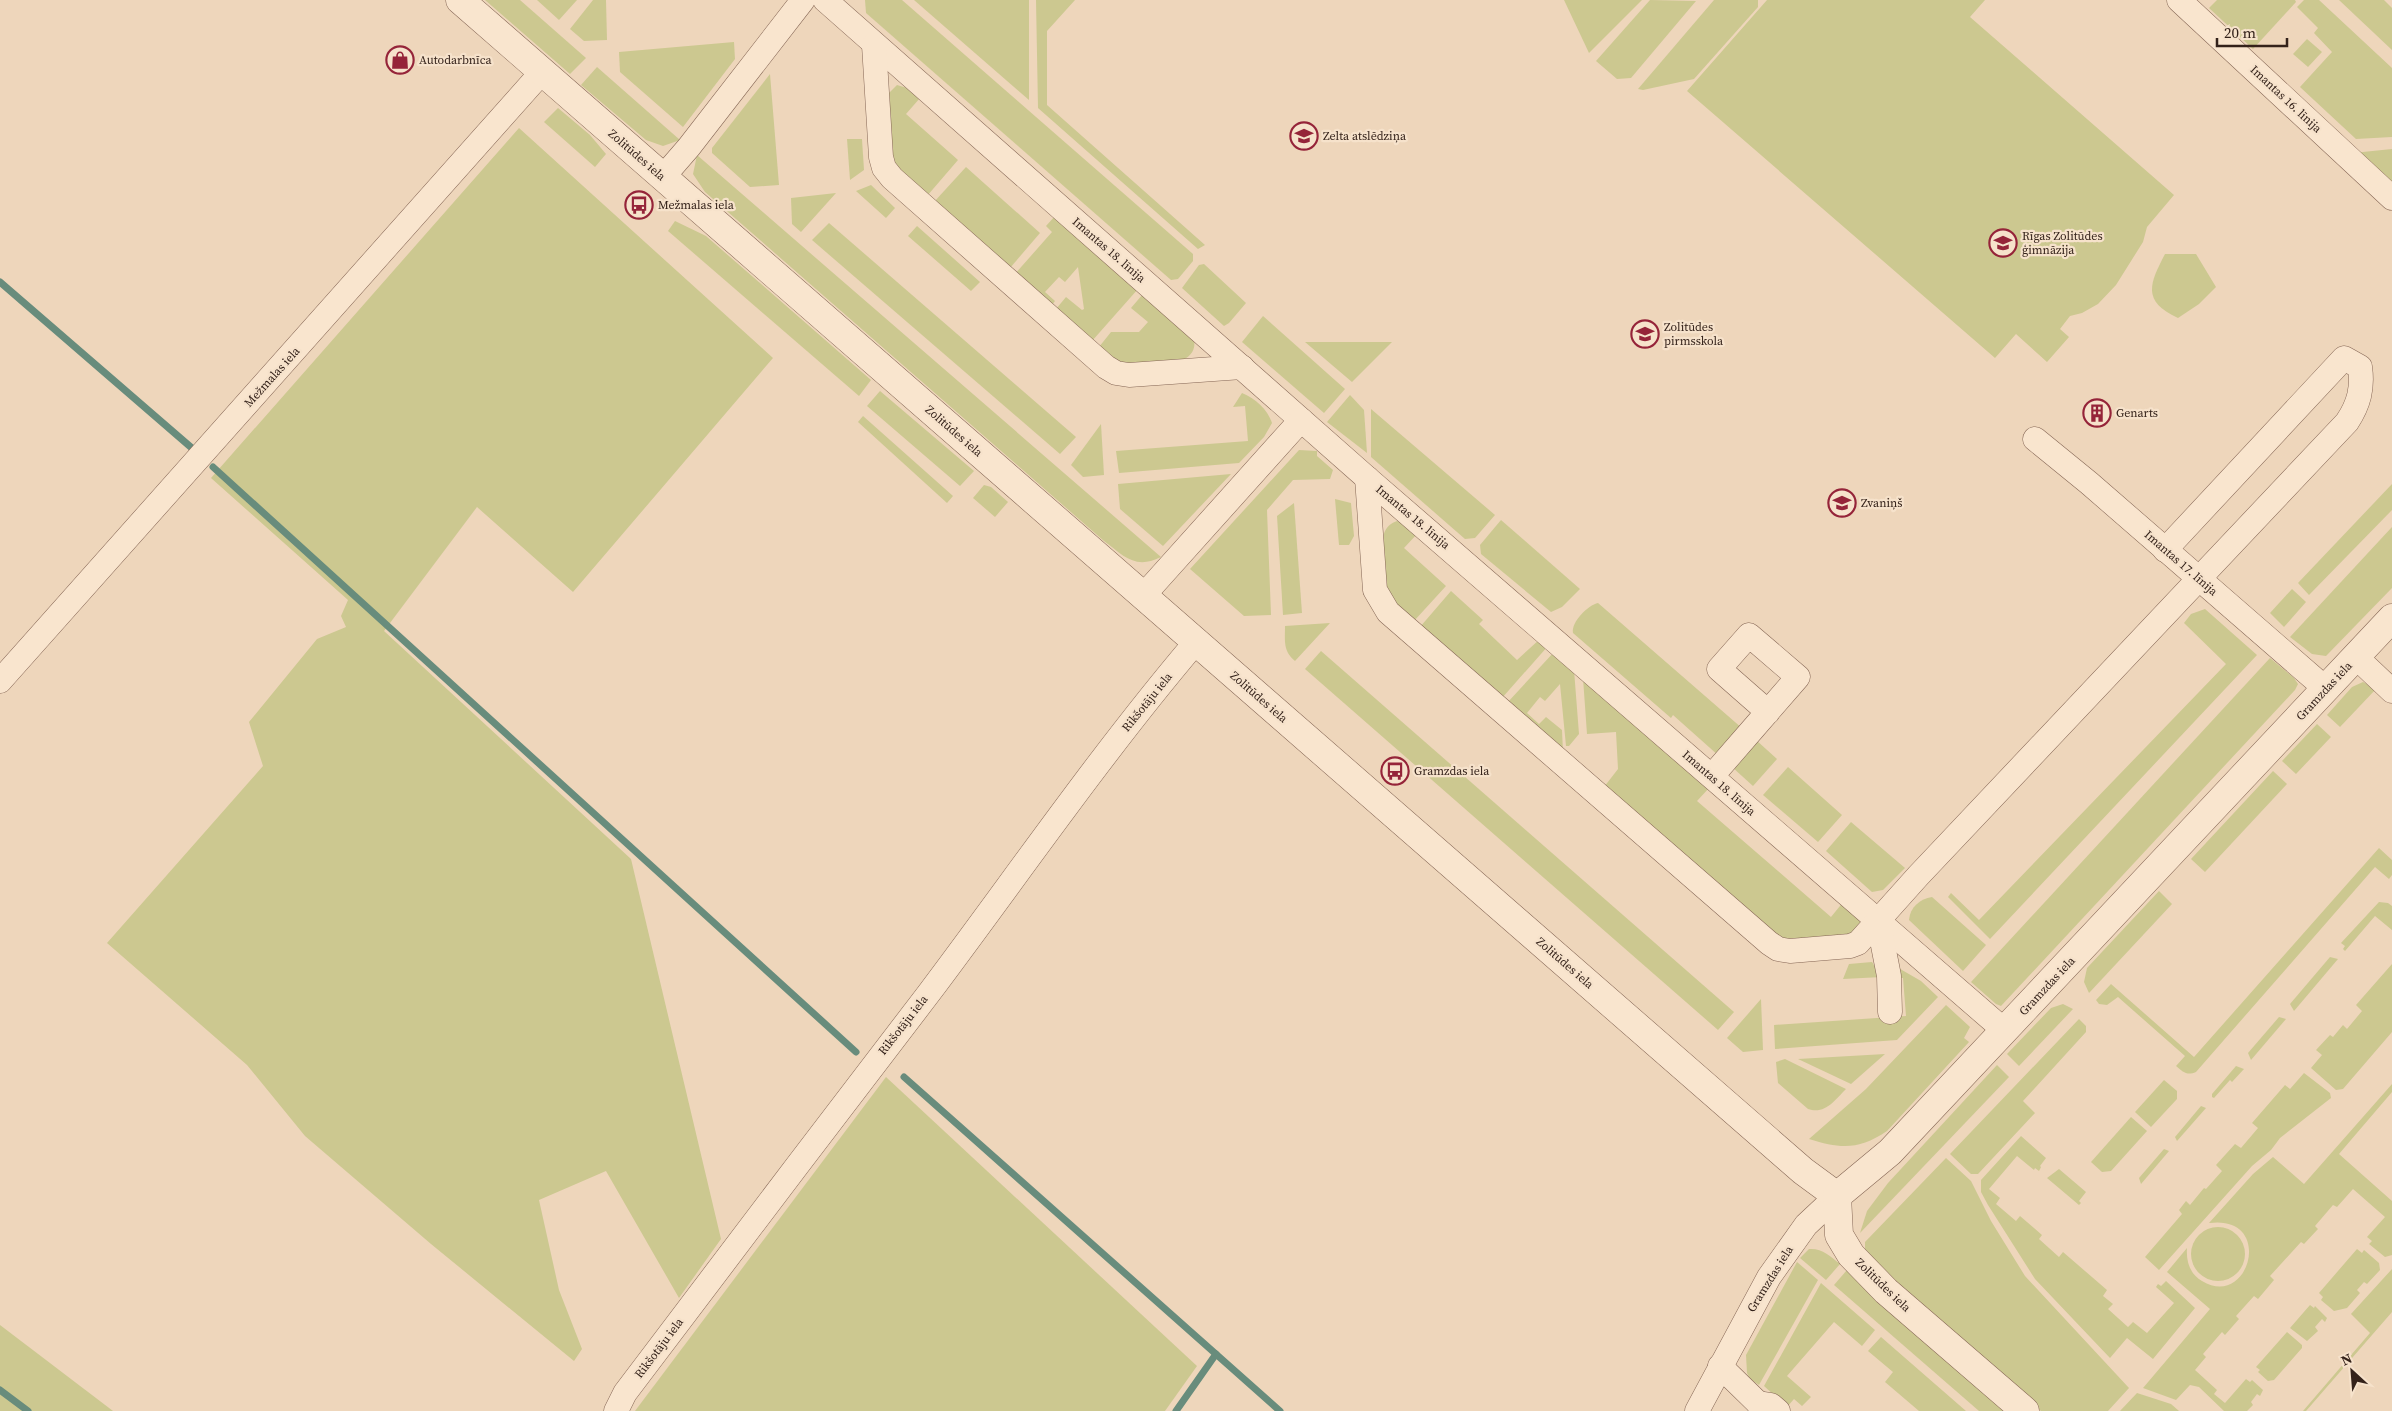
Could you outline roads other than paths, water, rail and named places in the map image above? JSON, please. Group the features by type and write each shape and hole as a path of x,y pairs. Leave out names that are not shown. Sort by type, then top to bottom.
{"street":[{"name":"Zolitūdes iela","path":"460,0 1195,643 1803,1171 1838,1196 1839,1235 1851,1255 1886,1291 2025,1411"},
{"path":"663,177 689,147 803,0"},
{"name":"Imantas 18. līnija","path":"825,0 1367,478 2005,1031"},
{"name":"Imantas 16. līnija","path":"2179,0 2392,198"},
{"path":"874,45 881,157 884,168 917,200 1106,366 1116,373 1129,375 1242,366"},
{"name":"Mežmalas iela","path":"0,680 542,72"},
{"path":"1367,478 1375,590 1379,601 1388,612 1751,928 1778,949 1790,951 1850,946 1864,938 1878,920 2198,578 2347,422 2356,409 2360,395 2360,367 2344,358 2165,550"},
{"path":"1143,596 1301,420"},
{"name":"Imantas 17. līnija","path":"2035,439 2089,483 2326,689"},
{"name":"Gramzdas iela","path":"1697,1411 1769,1277 1806,1225 1890,1152 2392,618"},
{"name":"Rikšotāju iela","path":"616,1411 626,1393 877,1058 928,994 1116,741 1195,643"},
{"path":"2356,656 2392,691"},
{"path":"1712,776 1768,712"},
{"path":"1878,920 1889,976 1890,1012"},
{"path":"1720,1366 1766,1408"}],"waterway":[{"path":"0,282 193,449"},
{"path":"213,467 856,1052"},
{"path":"904,1077 1280,1411"},
{"path":"1176,1411 1216,1354"},
{"path":"0,1390 28,1411"}],"place":[{"name":"Autodarbnīca","path":"400,60"},
{"name":"Zelta atslēdziņa","path":"1304,136"},
{"name":"Mežmalas iela","path":"639,205"},
{"name":"Rīgas Zolitūdes ģimnāzija","path":"2003,243"},
{"name":"Zolitūdes pirmsskola","path":"1645,334"},
{"name":"Genarts","path":"2097,413"},
{"name":"Zvaniņš","path":"1842,503"},
{"name":"Gramzdas iela","path":"1395,771"}]}
